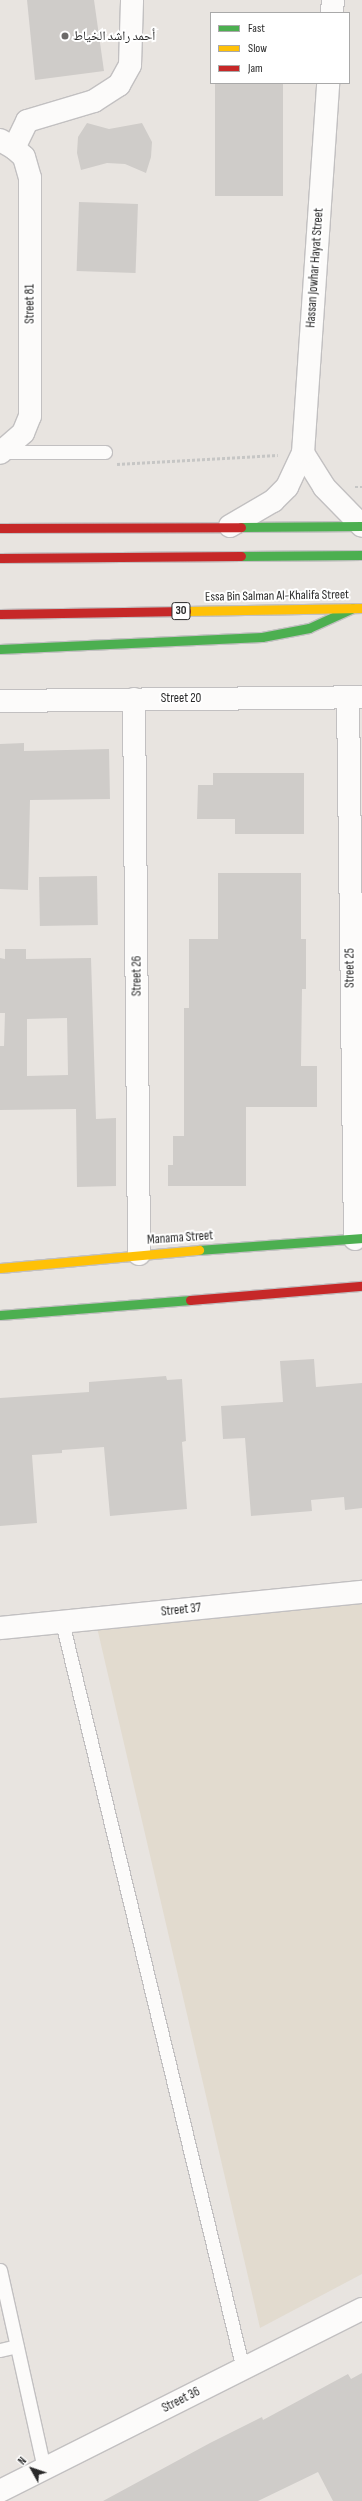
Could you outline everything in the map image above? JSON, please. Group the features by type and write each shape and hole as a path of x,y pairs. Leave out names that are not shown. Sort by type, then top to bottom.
{"main road":[{"path":"0,528 362,526"},
{"path":"0,558 362,555"},
{"path":"0,649 262,637 309,628 357,608"},
{"name":"Essa Bin Salman Al-Khalifa Street","path":"0,614 357,608"},
{"name":"Manama Street","path":"0,1268 139,1254 358,1239"},
{"path":"0,1315 362,1286"}],"street":[{"name":"Street 81","path":"1,452 23,434 30,416 30,171 24,157 7,144 27,121 50,112 94,101 119,85 130,65 132,0"},
{"path":"332,12 333,0"},
{"name":"Hassan Jowhar Hayat Street","path":"230,526 273,501 287,487 303,453 328,84"},
{"path":"303,453 324,487 362,526"},
{"name":"Street 20","path":"0,701 355,698"},
{"name":"Street 25","path":"355,698 358,1239"},
{"name":"Street 26","path":"134,699 139,1254"},
{"name":"Street 37","path":"0,1628 362,1592"},
{"name":"Street 36","path":"0,2491 362,2309"}],"lane":[{"path":"1,452 105,452"},
{"path":"62,1622 243,2368"},
{"path":"1,2278 44,2469"},
{"path":"0,2350 16,2346"}],"path":[{"path":"105,452 105,465 303,453"}],"shaded area":[{"path":"362,1597 362,2274 260,2328 95,1619"}],"building":[{"name":"أحمد راشد الخياط","path":"27,0 94,0 104,71 35,80"},
{"path":"215,84 283,84 283,196 215,196"},
{"path":"87,123 109,129 142,123 152,142 151,157 146,173 125,164 107,163 81,170 77,153 78,137"},
{"path":"79,202 138,204 136,273 77,271"},
{"path":"24,743 24,751 109,749 110,799 30,800 28,890 0,889 0,744"},
{"path":"213,773 304,773 304,834 235,834 235,819 197,819 198,785 213,785"},
{"path":"218,873 301,873 301,939 306,939 306,989 302,989 301,1066 317,1066 317,1107 246,1107 246,1186 168,1186 168,1165 173,1165 173,1136 184,1136 184,1008 189,1008 189,939 218,939"},
{"path":"97,876 98,925 40,926 39,877"},
{"path":"5,949 26,949 26,959 91,958 96,1119 116,1118 116,1186 77,1187 76,1109 0,1110 0,1046 4,1046 5,1013 0,1013 0,958 5,959","holes":["67,1018 68,1075 27,1076 27,1019"]},
{"path":"314,1359 316,1387 362,1383 362,1508 345,1510 344,1497 311,1500 312,1511 251,1516 245,1438 223,1439 221,1406 283,1402 280,1361"},
{"path":"166,1376 167,1380 182,1379 186,1441 182,1442 187,1509 110,1516 104,1447 62,1450 62,1453 32,1455 37,1523 0,1526 0,1398 89,1392 89,1382"},
{"path":"362,2373 362,2501 333,2501 318,2472 258,2501 103,2501 210,2443 262,2417 263,2420 348,2374 351,2379"}],"traffic: fast":[{"path":"241,527 362,526"},
{"path":"241,556 362,555"},
{"path":"0,649 262,637 309,628 353,608"},
{"path":"199,1250 362,1238"},
{"path":"0,1315 190,1300"}],"traffic: slow":[{"path":"186,611 362,608"},
{"path":"0,1268 199,1250"}],"traffic: jam":[{"path":"0,528 241,527"},
{"path":"0,558 241,556"},
{"path":"0,614 186,611"},
{"path":"190,1300 362,1286"}],"place":[{"name":"أحمد راشد الخياط","path":"65,36"}]}
